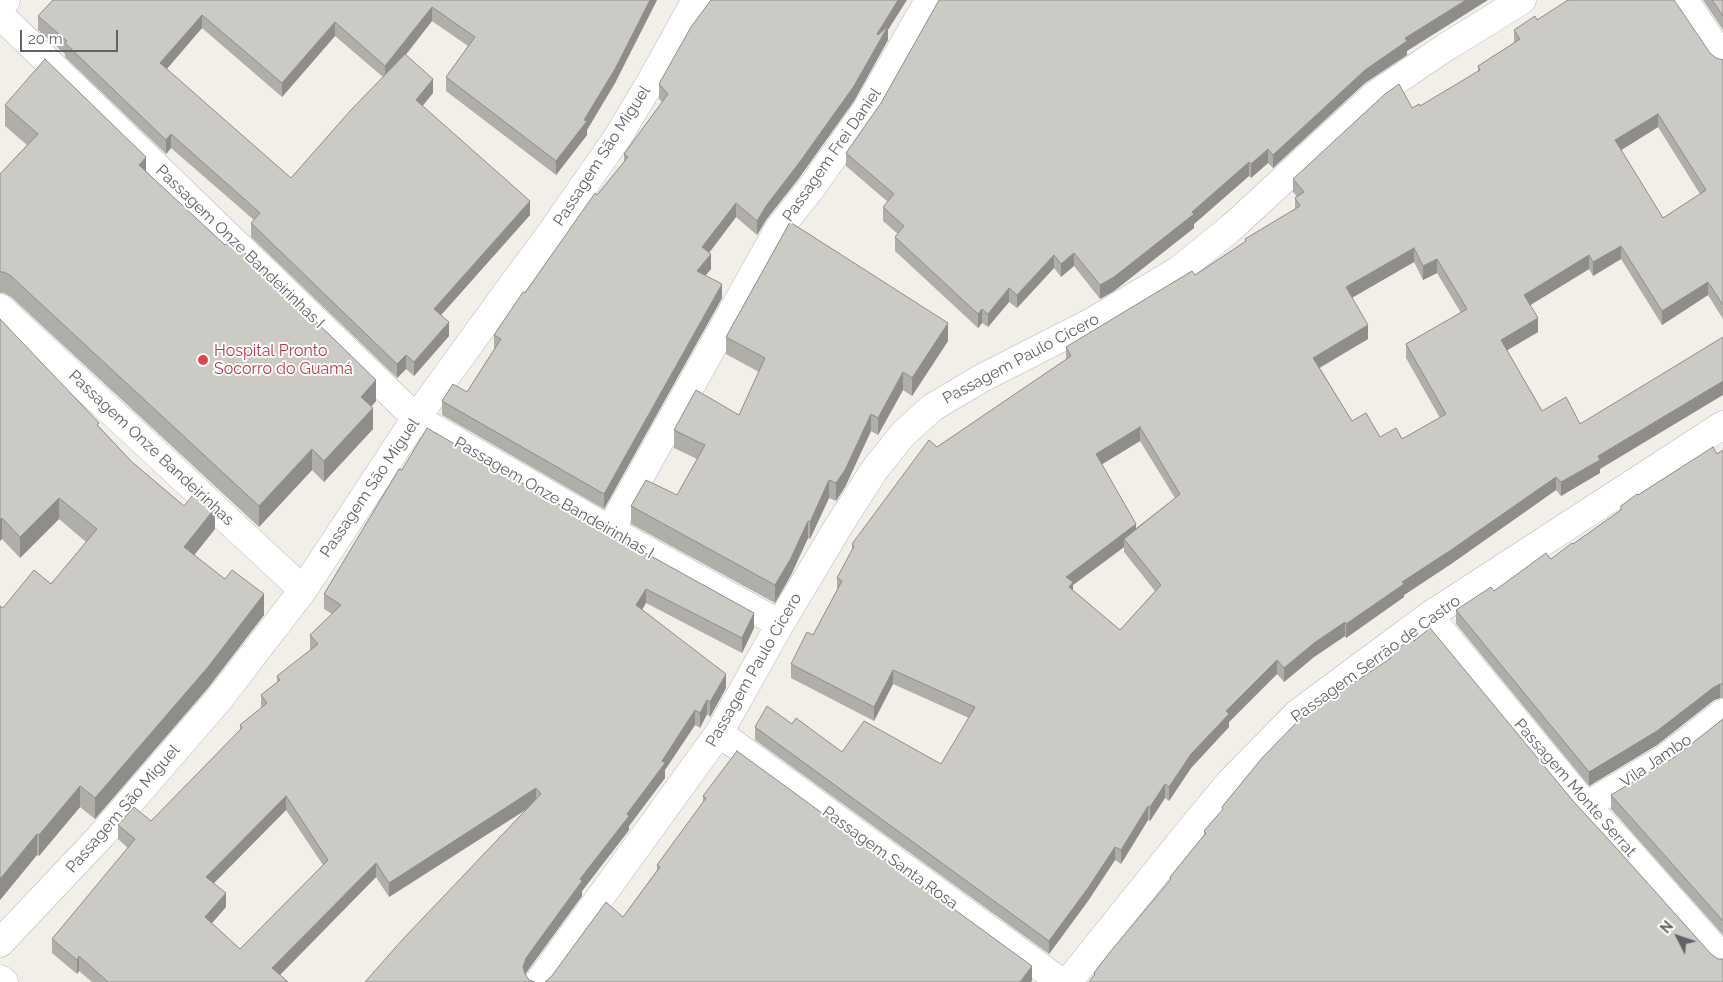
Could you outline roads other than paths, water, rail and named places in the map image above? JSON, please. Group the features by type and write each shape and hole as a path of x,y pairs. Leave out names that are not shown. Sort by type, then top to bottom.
{"street":[{"path":"0,8 6,0"},
{"name":"Passagem São Miguel","path":"0,944 100,838 214,705 303,590 416,418 553,230 617,138 696,0"},
{"name":"Passagem Frei Daniel","path":"610,530 778,230 812,187 867,109 929,0"},
{"name":"Passagem Paulo Cícero","path":"539,982 719,733 780,624 875,469 904,433 933,407 982,378 1090,323 1179,270 1231,228 1375,95 1446,47 1522,0"},
{"path":"1684,0 1723,58"},
{"name":"Passagem Onze Bandeirinhas I","path":"0,15 416,418 610,530 780,624"},
{"name":"Passagem Onze Bandeirinhas","path":"0,308 303,590"},
{"name":"Passagem Serrão de Castro","path":"1068,982 1191,829 1265,745 1298,713 1429,616 1723,425"},
{"name":"Passagem Monte Serrat","path":"1429,616 1586,806 1723,958"},
{"name":"Vila Jambo","path":"1586,806 1666,758 1723,713"},
{"name":"Passagem Santa Rosa","path":"719,733 1061,982"},
{"path":"0,979 4,982"}],"place":[{"name":"Hospital Pronto Socorro do Guamá","path":"203,360"}]}
